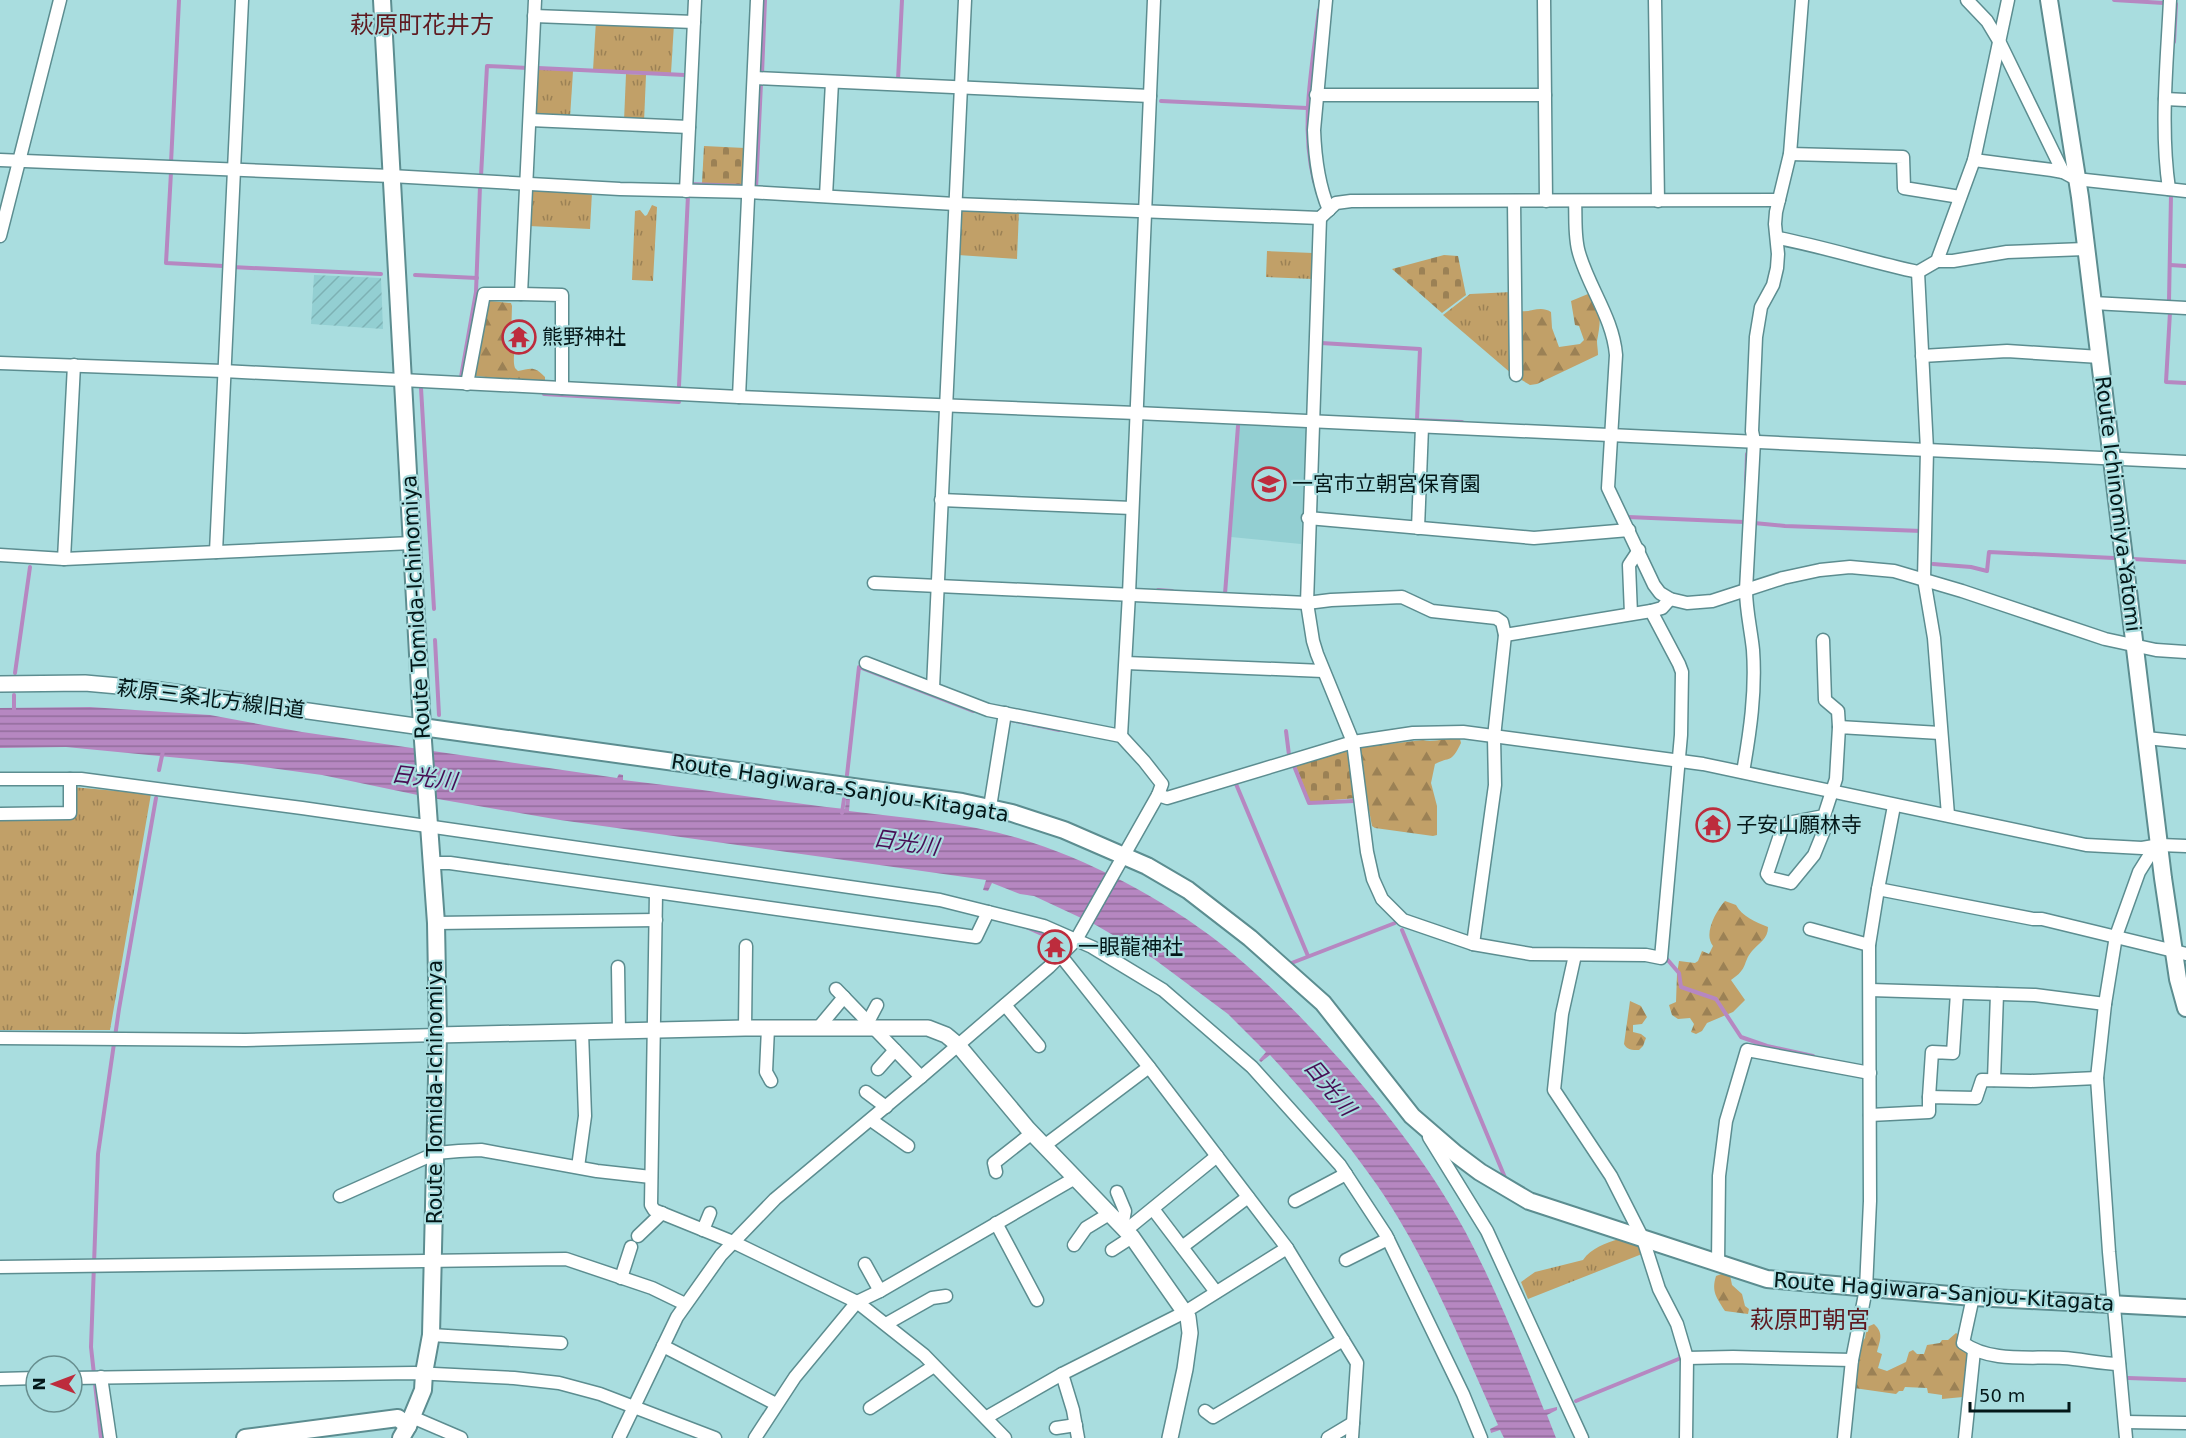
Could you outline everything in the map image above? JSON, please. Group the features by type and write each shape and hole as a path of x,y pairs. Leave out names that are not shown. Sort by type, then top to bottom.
{"main road":[{"name":"Route Tomida-Ichinomiya","path":"382,0 422,731 436,923 438,1035 431,1335 423,1390 408,1430"},
{"name":"Route Ichinomiya-Yatomi","path":"2046,0 2070,176 2093,303 2160,845 2180,952 2186,1008"},
{"name":"Route Hagiwara-Sanjou-Kitagata","path":"422,731 990,807 1064,830 1122,859 1147,866 1188,890 1250,938 1323,1003 1412,1116 1480,1172 1529,1201 1767,1279 1973,1297 2186,1308"},
{"path":"245,1438 398,1419 408,1430"}],"street":[{"path":"0,236 60,0"},
{"path":"216,552 242,0"},
{"path":"521,294 535,0"},
{"path":"686,191 695,0"},
{"path":"739,397 757,0"},
{"path":"933,688 965,0"},
{"path":"1121,736 1154,0"},
{"path":"1326,0 1316,95 1315,151 1324,214 1308,518 1307,603 1313,641 1353,742 1372,879 1382,899 1403,920 1473,944 1531,954 1646,955 1661,958 1679,760 1682,672 1651,611"},
{"path":"1544,0 1546,201"},
{"path":"1655,0 1658,201"},
{"path":"1743,772 1753,697 1753,649 1746,610 1746,590 1754,441 1752,431 1756,337 1761,307 1775,276 1778,237 1775,224 1790,154 1802,0"},
{"path":"1967,0 1988,21 2070,176"},
{"path":"1936,261 1974,160 2008,0"},
{"path":"2169,189 2164,158 2170,0"},
{"path":"534,16 694,22"},
{"path":"754,78 1150,96"},
{"path":"826,196 832,81"},
{"path":"1316,95 1545,95"},
{"path":"2165,99 2186,100"},
{"path":"530,120 689,127"},
{"path":"1790,154 1903,157 1904,188 1960,197"},
{"path":"0,160 1146,211 1324,214 1336,203 1351,201 1779,200"},
{"path":"1974,160 2070,176 2186,191"},
{"path":"1514,201 1516,375"},
{"path":"1575,201 1578,250 1615,338 1608,488 1654,585 1660,593 1670,599 1686,603 1712,601 1805,573 1836,568 1894,571 2105,639 2136,646 2186,652"},
{"path":"1778,237 1821,246 1889,267 1917,272 1936,261 1953,261 2007,252 2085,249"},
{"path":"1917,272 1927,450 1924,579 1934,638 1948,815"},
{"path":"467,384 484,294 562,295 562,388"},
{"path":"2093,303 2186,308"},
{"path":"1922,356 2007,351 2100,357"},
{"path":"0,363 223,371 739,397 946,404 2186,462"},
{"path":"64,559 74,365"},
{"path":"1418,528 1422,427"},
{"path":"941,500 1132,508"},
{"path":"1308,518 1534,538 1629,530"},
{"path":"0,555 64,559 412,543"},
{"path":"1631,614 1629,565 1639,550"},
{"path":"874,584 1307,603 1402,597 1432,611 1486,615 1496,618 1502,622 1505,635 1494,737 1495,785 1473,944"},
{"path":"1505,635 1651,611 1662,608 1670,599"},
{"path":"1823,640 1825,700 1838,711 1839,727 1836,779 1824,816 1826,828 1814,855 1791,883 1770,878 1767,874 1782,829 1788,823 1824,816"},
{"path":"619,1438 685,1304 721,1255 775,1199 1005,1005 1077,940 1162,784 1121,736 980,707 866,663"},
{"path":"1126,663 1323,671"},
{"name":"萩原三条北方線旧道","path":"0,684 85,683 152,689 422,731"},
{"path":"990,807 1005,713"},
{"path":"1839,727 1940,733"},
{"path":"1158,795 1167,798 1353,742 1413,733 1464,732 1679,760 2086,845 2142,848 2160,845 2186,846"},
{"path":"2146,738 2186,742"},
{"path":"0,779 70,779 429,822 940,900 1044,926 1077,940 1162,990 1252,1067 1340,1165 1388,1239 1464,1394 1481,1438"},
{"path":"0,814 69,813 70,779"},
{"path":"1844,1438 1852,1359 1866,1289 1870,1201 1869,945 1894,806"},
{"path":"2126,1438 2109,1252 2097,1078 2105,1004 2116,936 2139,872 2149,856 2160,845"},
{"path":"431,863 450,863 976,937 988,912"},
{"path":"1878,889 2042,918 2180,952"},
{"path":"656,893 651,1177 651,1205 654,1210 733,1242 856,1302 924,1355 1005,1438"},
{"path":"436,923 656,920"},
{"path":"1810,929 1869,945"},
{"path":"745,1028 746,946"},
{"path":"1575,955 1562,1014 1554,1090 1611,1176 1643,1239 1659,1289 1677,1324 1687,1358 1686,1438"},
{"path":"1061,956 1287,1248 1357,1363 1352,1438"},
{"path":"618,967 619,1031"},
{"path":"1870,990 2035,995 2105,1004"},
{"path":"819,1027 840,993 921,1077"},
{"path":"1870,1115 1929,1112 1932,1052 1953,1053 1957,993"},
{"path":"1994,1080 1997,994"},
{"path":"871,1025 877,1005"},
{"path":"1005,1005 1039,1046"},
{"path":"0,1038 245,1040 871,1025 928,1028 946,1035 958,1045 1032,1134 1126,1232 1188,1317 1190,1333 1185,1369 1170,1438"},
{"path":"768,1028 766,1072 771,1081"},
{"path":"578,1167 585,1116 582,1032"},
{"path":"878,1069 895,1050"},
{"path":"1718,1263 1719,1176 1726,1121 1747,1050 1870,1073"},
{"path":"1044,1146 1149,1067"},
{"path":"1929,1097 1976,1098 1982,1080 2031,1081 2097,1078"},
{"path":"866,1092 886,1107"},
{"path":"1412,1116 1436,1146 1487,1231 1582,1438"},
{"path":"871,1119 908,1146"},
{"path":"996,1172 993,1163 1032,1134"},
{"path":"340,1196 436,1153 481,1150 606,1172 651,1177"},
{"path":"1112,1250 1126,1232 1217,1156"},
{"path":"1295,1201 1346,1174"},
{"path":"754,1438 817,1348 856,1302 880,1291 1075,1178"},
{"path":"1117,1192 1125,1211 1126,1232"},
{"path":"1182,1247 1248,1197"},
{"path":"1153,1209 1216,1292"},
{"path":"638,1236 662,1213"},
{"path":"703,1230 710,1213"},
{"path":"1074,1245 1086,1228 1109,1214"},
{"path":"996,1223 1037,1300"},
{"path":"1346,1260 1388,1239"},
{"path":"621,1278 631,1247"},
{"path":"987,1417 1062,1374 1185,1312 1287,1248"},
{"path":"0,1267 566,1259 652,1288 685,1304"},
{"path":"865,1264 880,1291"},
{"path":"886,1324 932,1298 946,1296"},
{"path":"1973,1297 1963,1343 1974,1351 2018,1358 2064,1358 2119,1364"},
{"path":"431,1335 561,1343"},
{"path":"1205,1411 1213,1417 1343,1340"},
{"path":"663,1346 776,1404"},
{"path":"1965,1438 1974,1351"},
{"path":"1687,1358 1852,1359"},
{"path":"870,1408 934,1366"},
{"path":"84,1378 424,1373 559,1383 635,1407 716,1438"},
{"path":"1062,1374 1073,1410 1078,1438"},
{"path":"96,1377 110,1438"},
{"path":"0,1379 24,1378"},
{"path":"2125,1422 2186,1423"},
{"path":"1328,1438 1353,1423"},
{"path":"1056,1428 1076,1425"},
{"path":"408,1430 461,1438"}],"shaded area":[{"path":"314,275 381,278 383,329 311,324"},
{"name":"一宮市立朝宮保育園","path":"1239,425 1305,428 1301,544 1231,537"}],"green space":[{"path":"596,21 674,24 671,73 593,70"},
{"path":"537,69 573,71 570,118 535,117"},
{"path":"626,74 646,75 644,122 624,121"},
{"path":"704,146 745,148 743,185 702,183"},
{"path":"531,189 592,192 590,229 529,226"},
{"path":"652,205 657,207 653,281 632,280 635,211 640,210 645,216"},
{"path":"960,207 1019,210 1017,259 958,255"},
{"path":"1267,251 1313,253 1313,279 1266,277"},
{"path":"1444,255 1458,256 1466,295 1442,313 1392,269"},
{"path":"1512,292 1512,374 1443,315 1470,294"},
{"path":"1588,294 1599,309 1598,355 1537,384 1530,385 1520,379 1520,311 1543,309 1551,312 1552,328 1559,347 1580,344 1584,340 1579,326 1575,325 1571,301"},
{"path":"490,301 511,303 511,339 514,340 515,347 515,368 518,371 535,369 542,373 545,380 542,382 475,376"},
{"path":"1457,738 1461,743 1458,750 1450,758 1435,764 1431,783 1437,806 1437,835 1372,826 1358,751 1362,747"},
{"path":"1347,751 1352,754 1357,798 1310,802 1295,764"},
{"path":"72,787 151,794 110,1030 0,1030 0,819 71,817"},
{"path":"1725,901 1736,905 1745,915 1768,927 1768,931 1765,938 1749,955 1743,969 1731,980 1745,1000 1733,1012 1707,1023 1702,1031 1696,1034 1691,1032 1694,1024 1690,1018 1678,1019 1672,1015 1669,1005 1676,1002 1679,961 1695,963 1702,951 1709,954 1713,946 1710,941 1710,929"},
{"path":"1630,1001 1641,1006 1647,1017 1642,1024 1633,1025 1633,1032 1646,1038 1639,1050 1630,1049 1624,1044"},
{"path":"1619,1239 1636,1243 1642,1254 1528,1299 1521,1282 1535,1272 1583,1260 1594,1249"},
{"path":"1724,1273 1730,1275 1732,1285 1742,1294 1745,1306 1749,1309 1748,1314 1725,1311 1715,1291 1716,1276"},
{"path":"1874,1324 1880,1334 1877,1352 1882,1354 1878,1368 1887,1371 1906,1362 1909,1352 1913,1350 1917,1354 1924,1354 1927,1345 1948,1340 1956,1333 1967,1346 1970,1362 1963,1397 1942,1399 1942,1395 1928,1393 1927,1388 1905,1387 1903,1391 1896,1394 1854,1388 1860,1345 1865,1338 1867,1327"}],"water":[{"name":"日光川","path":"90,707 210,715 302,732 617,778 619,774 623,775 623,780 817,806 845,809 846,799 850,799 849,811 976,828 1018,838 1098,869 1175,911 1221,944 1278,995 1318,1036 1386,1114 1420,1159 1465,1231 1517,1342 1544,1410 1557,1407 1557,1410 1547,1415 1556,1438 1504,1438 1500,1430 1491,1433 1490,1429 1498,1425 1428,1272 1395,1213 1352,1151 1270,1055 1261,1062 1259,1060 1266,1052 1228,1014 1154,959 1094,924 1034,896 1020,894 992,883 988,891 983,890 986,880 560,820 432,798 322,775 242,764 66,747 0,748 0,708"}],"waterway":[{"path":"171,163 179,0"},
{"path":"762,74 765,0"},
{"path":"898,80 902,0"},
{"path":"2114,0 2164,3"},
{"path":"2174,42 2176,4"},
{"path":"1314,181 1310,160 1308,117 1319,10"},
{"path":"481,176 487,66 528,68"},
{"path":"538,68 685,75"},
{"path":"756,189 761,83"},
{"path":"1161,101 1307,108"},
{"path":"171,172 166,263 223,266"},
{"path":"690,184 743,186"},
{"path":"461,377 476,292 480,186"},
{"path":"679,386 688,195"},
{"path":"2169,301 2171,195"},
{"path":"2170,265 2186,266"},
{"path":"232,267 381,274"},
{"path":"415,275 477,278"},
{"path":"2170,312 2166,382 2186,383"},
{"path":"1321,343 1420,349 1417,420 1462,422"},
{"path":"421,388 434,609"},
{"path":"544,394 679,402"},
{"path":"1222,594 1225,594 1238,426"},
{"path":"1746,486 1747,454"},
{"path":"1628,517 1744,522 1745,520"},
{"path":"1754,523 1922,531 1922,533"},
{"path":"1933,564 1971,567 1987,571 1989,552 2114,558"},
{"path":"2133,559 2186,562"},
{"path":"15,673 30,567"},
{"path":"1158,590 1172,591"},
{"path":"435,640 439,715"},
{"path":"847,775 859,667 973,711"},
{"path":"14,695 14,712"},
{"path":"1011,720 1059,730"},
{"path":"1286,731 1289,755"},
{"path":"159,770 163,751"},
{"path":"1294,766 1309,803 1354,801"},
{"path":"1236,784 1308,956"},
{"path":"101,1438 91,1347 98,1154 119,1009 156,798"},
{"path":"842,813 844,799"},
{"path":"1289,964 1395,923"},
{"path":"1024,926 1053,939"},
{"path":"1402,930 1506,1180"},
{"path":"1666,958 1679,973 1681,987 1716,999 1741,1037 1767,1046 1813,1056"},
{"path":"1576,1401 1681,1358 1680,1355"},
{"path":"2128,1378 2186,1380"}],"place":[{"name":"熊野神社","path":"519,337"},
{"name":"一宮市立朝宮保育園","path":"1269,484"},
{"name":"子安山願林寺","path":"1713,825"},
{"name":"一眼龍神社","path":"1055,947"}],"district":[{"name":"萩原町花井方","path":"422,25"},
{"name":"萩原町朝宮","path":"1810,1320"}]}
